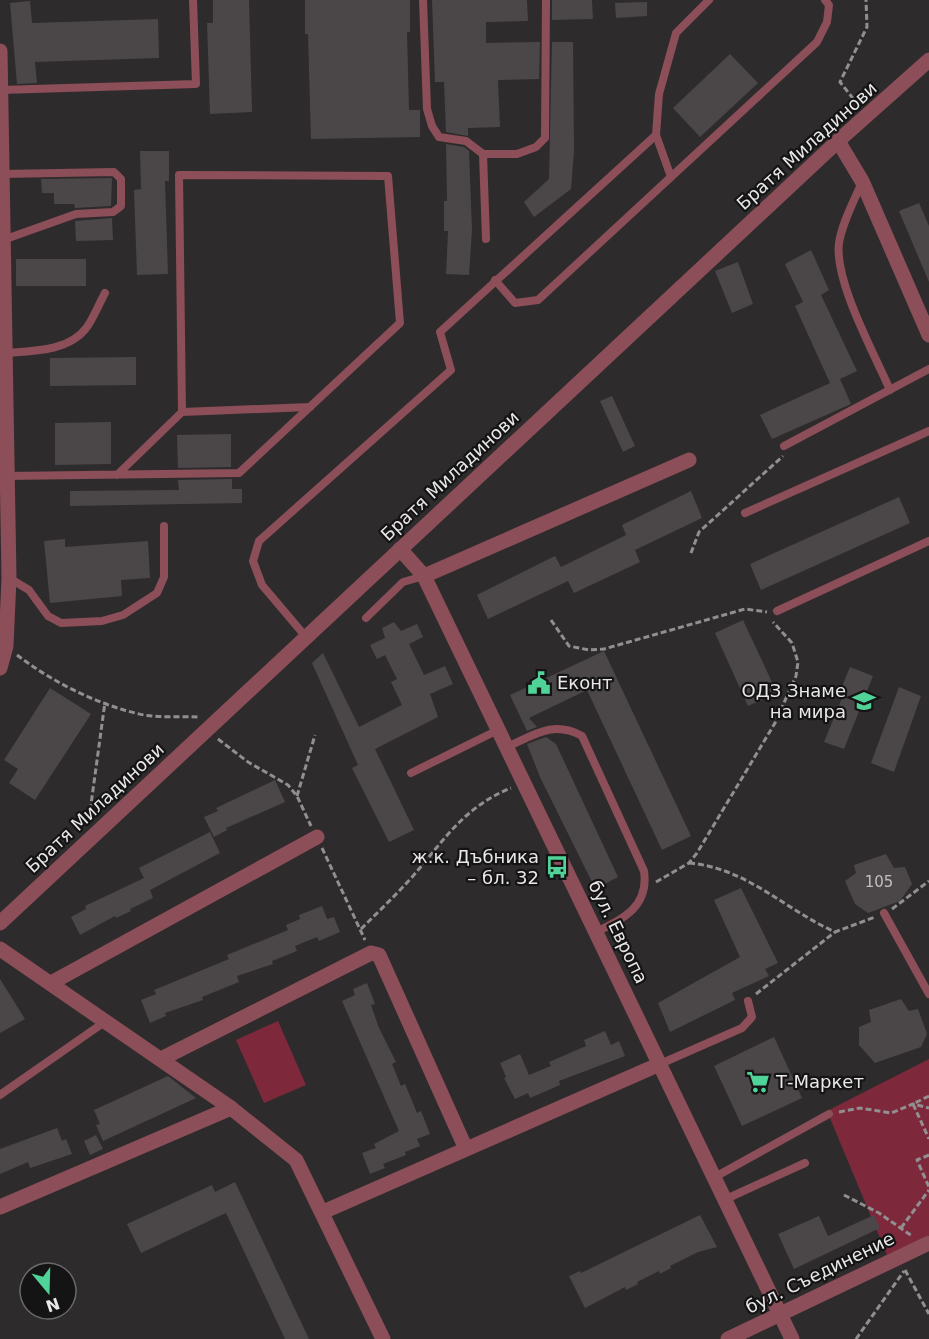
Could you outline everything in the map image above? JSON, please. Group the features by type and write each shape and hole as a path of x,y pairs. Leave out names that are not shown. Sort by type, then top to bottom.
{"street":[{"path":"0,51 3,452 6,476 9,578 6,646 0,668"},
{"name":"Братя Миладинови","path":"0,923 838,141 929,60"},
{"path":"838,141 862,181 929,335"},
{"path":"424,576 689,460"},
{"name":"бул. Европа","path":"400,549 424,576 792,1339"},
{"path":"51,983 317,837"},
{"path":"0,949 231,1108 296,1160 383,1339"},
{"path":"161,1059 371,952 379,955 466,1149"},
{"path":"323,1212 660,1064"},
{"path":"0,1207 231,1108"},
{"name":"бул. Съединение","path":"728,1339 902,1263 927,1244"}],"lane":[{"path":"1,90 196,84 193,0"},
{"path":"423,0 428,109 432,126 439,137 465,141 483,154 517,154 536,147 545,138 546,0"},
{"path":"671,177 656,135 659,94 676,33 709,0"},
{"path":"495,280 515,303 538,300 817,42 827,22 829,5 825,0"},
{"path":"306,637 262,585 252,561 259,541 451,370 440,332 656,135"},
{"path":"483,154 486,239"},
{"path":"2,174 114,172 121,180 121,206 113,212 76,214 3,240"},
{"path":"6,476 239,473 400,323 388,176 179,175 182,412"},
{"path":"862,181 839,240 838,257 842,278 890,390"},
{"path":"3,357 39,351 74,339 87,328 105,293"},
{"path":"787,444 929,369"},
{"path":"117,475 182,412 310,407"},
{"path":"745,513 929,431"},
{"path":"9,578 29,590 48,616 61,623 102,621 123,615 157,593 164,577 164,526"},
{"path":"777,611 929,541"},
{"path":"366,618 403,582 424,576"},
{"path":"507,747 551,728 568,729 582,736 644,871 646,887 637,905 624,918 597,932"},
{"path":"411,772 498,730"},
{"path":"884,913 929,994"},
{"path":"660,1064 742,1028 752,1017 748,1001"},
{"path":"0,1095 106,1021"},
{"path":"715,1177 829,1114"},
{"path":"726,1199 805,1163"}],"path":[{"path":"866,0 867,27 840,82 867,117"},
{"path":"691,553 699,532 792,448 787,444"},
{"path":"551,620 569,646 589,650 626,644 745,609 762,613 777,611"},
{"path":"646,887 689,863 776,723 796,676 798,662 792,643 784,632 762,613"},
{"path":"6,646 40,673 105,702 145,715 203,717 217,720"},
{"path":"86,842 105,702"},
{"path":"297,796 315,735"},
{"path":"360,930 413,876 443,837 466,814 490,796 524,782"},
{"path":"689,863 714,865 736,874 835,932"},
{"path":"748,1001 835,932 902,904 929,881"},
{"path":"829,1114 860,1108 891,1113 929,1096"},
{"path":"913,1104 929,1108"},
{"path":"913,1104 929,1139"},
{"path":"901,1228 929,1188 917,1161 929,1155"},
{"path":"844,1195 927,1244"},
{"path":"902,1263 929,1314"},
{"path":"856,1339 902,1263"}],"shaded area":[{"path":"278,1021 306,1085 264,1103 236,1040"},
{"path":"929,1059 929,1235 887,1255 827,1111"}],"building":[{"path":"213,0 249,0 252,112 210,114 207,23 213,23"},
{"path":"305,0 410,0 410,32 407,32 409,110 420,110 420,137 311,139"},
{"path":"432,0 527,0 528,21 486,22 486,43 540,42 539,79 498,80 500,127 468,128 468,136 446,132 444,82 435,82"},
{"path":"552,0 592,0 593,19 552,20"},
{"path":"30,1 32,23 158,19 159,58 35,62 37,83 17,84 10,3"},
{"path":"647,2 647,16 616,18 615,3"},
{"path":"552,42 573,42 574,151 571,189 534,217 524,202 549,179"},
{"path":"730,54 758,83 700,137 673,108"},
{"path":"446,144 464,147 469,151 472,230 469,275 446,274 448,231 444,231 444,201 447,201"},
{"path":"140,151 169,151 169,181 165,181 168,274 137,275 134,190 141,189"},
{"path":"112,178 111,206 75,208 74,204 54,204 54,193 42,193 41,179"},
{"path":"919,203 929,226 929,282 899,211"},
{"path":"112,218 113,240 76,241 75,221"},
{"path":"811,250 829,290 821,295 857,371 840,379 851,404 772,439 760,415 830,383 795,306 803,302 785,264"},
{"path":"16,259 86,259 86,286 16,286"},
{"path":"738,262 753,304 732,313 715,271"},
{"path":"136,357 136,385 50,386 50,358"},
{"path":"612,396 635,446 623,452 600,401"},
{"path":"111,422 111,464 55,465 55,423"},
{"path":"231,434 231,467 178,468 177,435"},
{"path":"232,479 232,489 242,489 242,503 70,506 70,491 179,490 178,480"},
{"path":"691,491 702,518 635,550 640,562 574,593 568,581 488,619 477,595 555,556 561,567 626,535 622,525"},
{"path":"899,497 910,523 761,590 750,564"},
{"path":"65,539 65,547 148,541 150,578 121,580 122,596 50,603 44,541"},
{"path":"743,620 777,693 748,706 715,633"},
{"path":"394,622 401,631 417,624 423,637 409,644 424,675 445,666 453,684 430,694 438,717 375,749 414,830 389,842 352,768 358,765 312,663 323,653 359,727 402,705 391,682 397,679 385,655 377,659 370,645 385,638 382,628"},
{"path":"604,651 691,836 662,850 587,690 529,718 537,727 527,731 510,695"},
{"path":"850,667 873,676 844,749 824,742 842,698 838,696"},
{"path":"899,687 921,696 894,772 871,763"},
{"path":"50,688 91,714 35,800 9,783 18,769 4,760"},
{"path":"546,737 556,744 618,877 599,887 593,884 540,777 527,744"},
{"path":"275,780 285,802 226,828 227,830 214,837 204,817 218,811 216,808"},
{"path":"210,832 220,853 150,890 153,898 130,909 131,911 116,918 115,916 80,935 71,917 86,909 85,906 144,878 139,868"},
{"path":"886,854 894,868 905,867 912,884 900,901 868,913 855,904 845,881 856,873 854,865"},
{"path":"741,888 778,963 765,969 769,976 732,993 735,1000 670,1032 658,1003 740,957 714,900"},
{"path":"322,906 327,919 334,917 340,932 319,941 317,937 295,946 297,951 272,961 273,964 237,976 239,982 202,997 203,1000 165,1013 166,1016 150,1023 141,1000 156,994 154,990 229,959 227,955 288,930 286,925 300,919 299,915"},
{"path":"0,979 25,1019 0,1033"},
{"path":"367,983 375,1004 371,1005 379,1028 396,1062 392,1064 401,1086 405,1084 417,1113 421,1111 430,1134 417,1139 420,1146 405,1152 406,1155 383,1164 385,1168 370,1174 362,1153 376,1148 374,1144 399,1131 342,1001 355,995 353,989"},
{"path":"901,999 909,1011 918,1009 927,1034 921,1047 875,1063 859,1045 859,1027 871,1022 869,1010"},
{"path":"605,1031 611,1045 619,1041 625,1056 559,1081 560,1085 530,1098 528,1093 515,1099 504,1078 506,1077 500,1063 520,1054 529,1075 551,1066 549,1062 586,1046 584,1040"},
{"name":"Т-Маркет","path":"774,1037 802,1098 742,1126 714,1066"},
{"path":"168,1076 196,1098 103,1141 96,1125 100,1124 94,1110"},
{"path":"57,1128 62,1141 66,1139 72,1154 30,1168 28,1162 0,1174 0,1149"},
{"path":"96,1135 103,1149 90,1155 84,1141"},
{"path":"235,1182 309,1339 285,1339 226,1213 141,1253 127,1224 212,1185 215,1192"},
{"path":"700,1215 717,1247 698,1252 670,1266 671,1268 660,1274 659,1271 626,1290 625,1287 585,1308 569,1276 580,1271 581,1273"},
{"path":"874,1215 880,1228 794,1269 778,1234 819,1216 828,1236"}],"place":[{"name":"Еконт","path":"539,683"},
{"name":"ОДЗ Знаме на мира","path":"864,701"},
{"name":"ж.к. Дъбника – бл. 32","path":"557,867"},
{"name":"Т-Маркет","path":"758,1082"}]}
